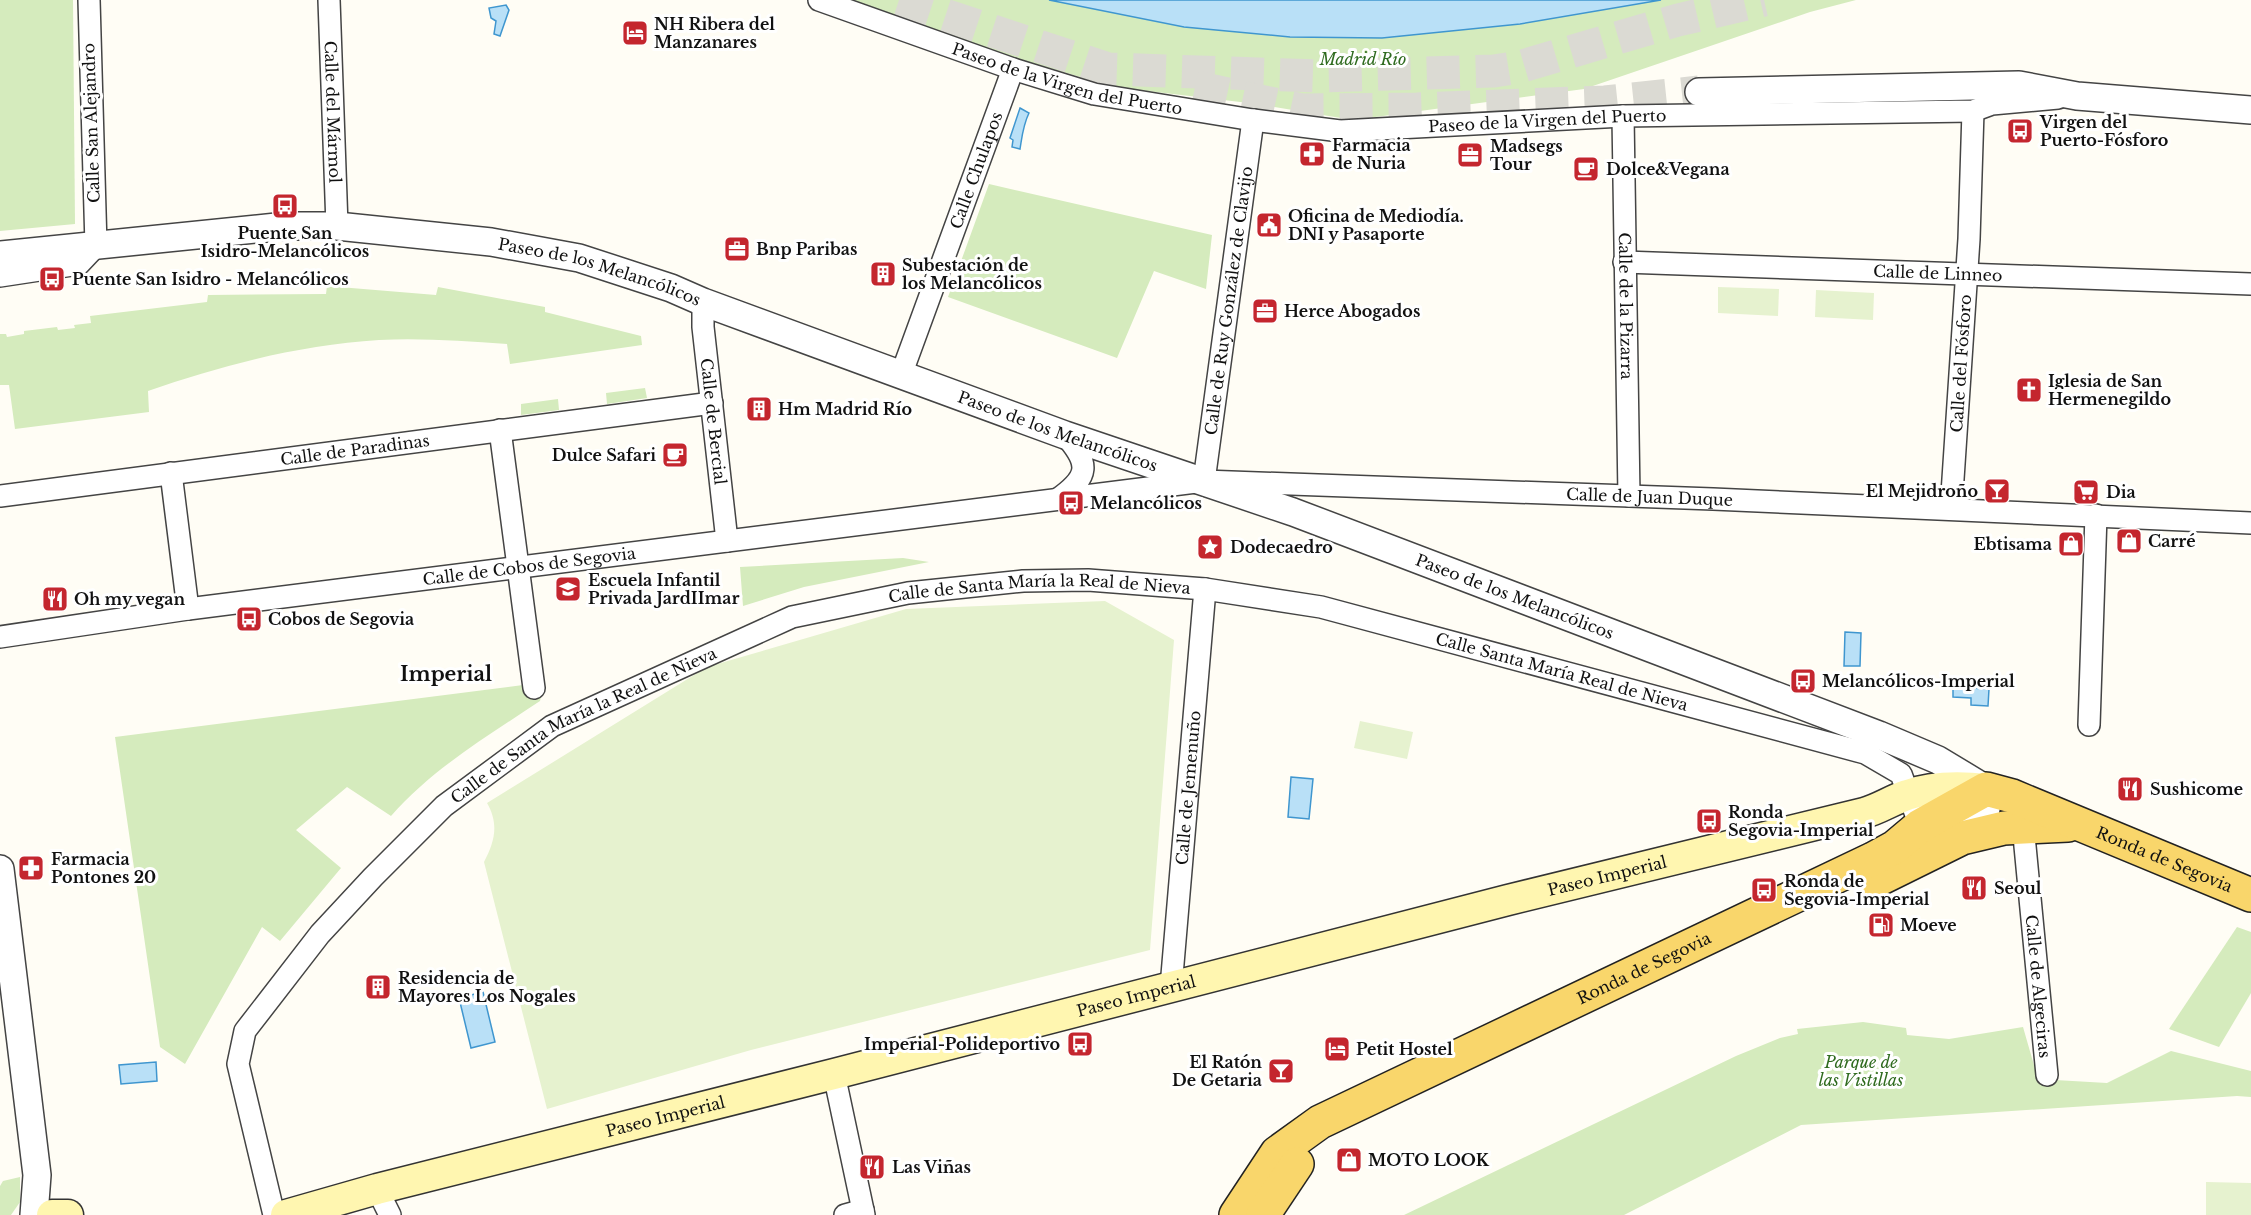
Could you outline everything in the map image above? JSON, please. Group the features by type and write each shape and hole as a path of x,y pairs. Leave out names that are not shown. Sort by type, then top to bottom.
{"main road":[{"name":"Paseo Imperial","path":"286,1215 377,1188 834,1074 1508,900 1872,810 1907,790 1953,787 2007,804"},
{"name":"Ronda de Segovia","path":"1263,1215 1293,1167 1331,1137 1842,898 1962,838 2004,828 2007,804"},
{"name":"Ronda de Segovia","path":"1236,1215 1277,1153 1320,1122 1873,860 1895,847 1920,826 2007,804 2079,825 2251,895"},
{"path":"52,1215 68,1215"}],"street":[{"name":"Calle San Alejandro","path":"89,0 96,246"},
{"name":"Calle del Mármol","path":"329,0 337,226"},
{"name":"Paseo de la Virgen del Puerto","path":"819,0 1013,69 1094,94 1253,120 1340,131 1623,116 1973,111 1992,104 2077,96"},
{"name":"Calle Chulapos","path":"901,375 1013,69"},
{"name":"Paseo de la Virgen del Puerto","path":"1699,92 2019,85 2077,96 2251,110"},
{"name":"Calle del Fósforo","path":"1952,509 1973,111"},
{"name":"Calle de la Pizarra","path":"1623,116 1629,496"},
{"name":"Calle de Ruy González de Clavijo","path":"1204,481 1253,120"},
{"name":"Paseo de los Melancólicos","path":"0,255 286,226 337,226 490,242 579,258 671,288 703,302 1065,435 1204,481 1349,534 1938,759 2007,804"},
{"path":"0,276 79,264 96,246"},
{"name":"Calle de Linneo","path":"1624,262 2251,284"},
{"name":"Calle de Bercial","path":"703,302 727,541"},
{"name":"Calle de Paradinas","path":"0,496 712,403"},
{"path":"500,430 534,687"},
{"path":"1058,500 1073,488 1083,474 1084,465 1080,455 1065,435"},
{"path":"171,473 188,609"},
{"name":"Calle de Juan Duque","path":"1204,481 1629,496 2251,523"},
{"name":"Calle de Cobos de Segovia","path":"0,637 188,609 1204,481"},
{"path":"2089,725 2096,515"},
{"name":"Calle de Santa María la Real de Nieva","path":"274,1215 238,1064 245,1031 320,934 444,806 552,726 792,617 908,593 1023,581 1088,580 1205,589"},
{"name":"Calle Santa María Real de Nieva","path":"1205,589 1322,606 1865,753 1901,774 1920,826"},
{"name":"Calle de Jemenuño","path":"1171,987 1205,589"},
{"path":"1907,790 1918,769 1938,759"},
{"name":"Calle de Algeciras","path":"2007,804 2047,1075"},
{"path":"0,869 4,943 37,1175 34,1215"},
{"path":"834,1074 857,1213"},
{"path":"37,1175 68,1215"},
{"path":"377,1188 390,1215"}],"green space":[{"path":"0,0 73,0 75,224 0,231"},
{"name":"Madrid Río","path":"836,0 1856,0 1810,12 1584,89 1353,120 1257,104 1114,87 931,33"},
{"path":"989,184 1212,235 1206,289 1154,271 1117,358 948,297"},
{"path":"327,286 436,295 438,287 545,307 545,312 641,336 642,345 510,364 507,344 395,339 320,346 233,365 148,391 149,412 15,429 9,385 0,385 0,334 6,334 7,337 24,334 24,331 57,327 58,330 75,328 74,325 91,323 90,316 207,302 208,295 326,294"},
{"path":"1718,287 1779,289 1778,316 1718,313"},
{"path":"1816,290 1874,293 1873,320 1815,317"},
{"path":"645,388 647,398 607,404 606,393"},
{"path":"558,399 559,410 521,415 521,404"},
{"path":"903,558 929,562 804,587 743,606 740,567"},
{"path":"1105,601 1174,640 1150,950 751,1050 547,1109 484,862 491,847 494,832 493,818 487,803 707,667 906,609"},
{"path":"523,685 541,697 540,701 443,768 391,816 347,787 296,830 341,868 280,941 262,927 185,1064 160,1047 115,737"},
{"path":"1360,721 1413,732 1407,759 1354,748"},
{"path":"2237,927 2251,932 2251,993 2219,1047 2169,1029"},
{"name":"Parque de las Vistillas","path":"1863,1022 1906,1028 1907,1035 1949,1039 2023,1027 2038,1079 2107,1083 2171,1051 2251,1071 2251,1097 2237,1096 1801,1125 1624,1215 1404,1215 1736,1056 1780,1038 1798,1034 1797,1029"},
{"path":"20,1177 20,1202 11,1215 0,1215 0,1186 3,1181"},
{"path":"2206,1182 2251,1183 2251,1215 2206,1215"}],"water":[{"path":"1049,0 1661,0 1520,24 1382,38 1290,37 1184,27"},
{"path":"506,5 509,10 500,36 494,34 496,21 491,18 489,8"},
{"path":"1020,108 1029,113 1020,149 1012,147 1013,140 1010,138"},
{"path":"1845,632 1861,633 1860,666 1844,666"},
{"path":"1953,687 1989,689 1988,706 1971,705 1971,698 1953,697"},
{"path":"1291,777 1313,779 1309,819 1288,817"},
{"path":"483,992 495,1042 471,1048 459,998"},
{"path":"156,1062 157,1081 121,1084 119,1065"}],"tunnel":[{"path":"899,0 1108,69 1320,76 1494,71 1519,67 1678,20 1764,0"},
{"path":"1195,87 1302,110 1417,109 1605,102 1699,92"}],"place":[{"name":"NH Ribera del Manzanares","path":"635,33"},
{"name":"Virgen del Puerto-Fósforo","path":"2020,131"},
{"name":"Farmacia de Nuria","path":"1312,154"},
{"name":"Madsegs Tour","path":"1470,155"},
{"name":"Dolce&Vegana","path":"1586,169"},
{"name":"Puente San Isidro-Melancólicos","path":"285,206"},
{"name":"Oficina de Mediodía. DNI y Pasaporte","path":"1269,225"},
{"name":"Bnp Paribas","path":"737,249"},
{"name":"Subestación de los Melancólicos","path":"883,274"},
{"name":"Puente San Isidro - Melancólicos","path":"52,279"},
{"name":"Herce Abogados","path":"1265,311"},
{"name":"Iglesia de San Hermenegildo","path":"2029,390"},
{"name":"Hm Madrid Río","path":"759,409"},
{"name":"Dulce Safari","path":"675,455"},
{"name":"El Mejidroño","path":"1997,491"},
{"name":"Dia","path":"2086,492"},
{"name":"Melancólicos","path":"1071,503"},
{"name":"Carré","path":"2129,541"},
{"name":"Ebtisama","path":"2071,544"},
{"name":"Dodecaedro","path":"1210,547"},
{"name":"Escuela Infantil Privada JardIImar","path":"568,589"},
{"name":"Oh my vegan","path":"55,599"},
{"name":"Cobos de Segovia","path":"249,619"},
{"name":"Melancólicos-Imperial","path":"1803,681"},
{"name":"Sushicome","path":"2130,789"},
{"name":"Ronda Segovia-Imperial","path":"1709,821"},
{"name":"Farmacia Pontones 20","path":"31,868"},
{"name":"Seoul","path":"1974,888"},
{"name":"Ronda de Segovia-Imperial","path":"1764,890"},
{"name":"Moeve","path":"1881,925"},
{"name":"Residencia de Mayores Los Nogales","path":"378,987"},
{"name":"Imperial-Polideportivo","path":"1080,1044"},
{"name":"Petit Hostel","path":"1337,1049"},
{"name":"El Ratón De Getaria","path":"1281,1071"},
{"name":"MOTO LOOK","path":"1349,1160"},
{"name":"Las Viñas","path":"872,1167"}],"district":[{"name":"Imperial","path":"446,674"}]}
